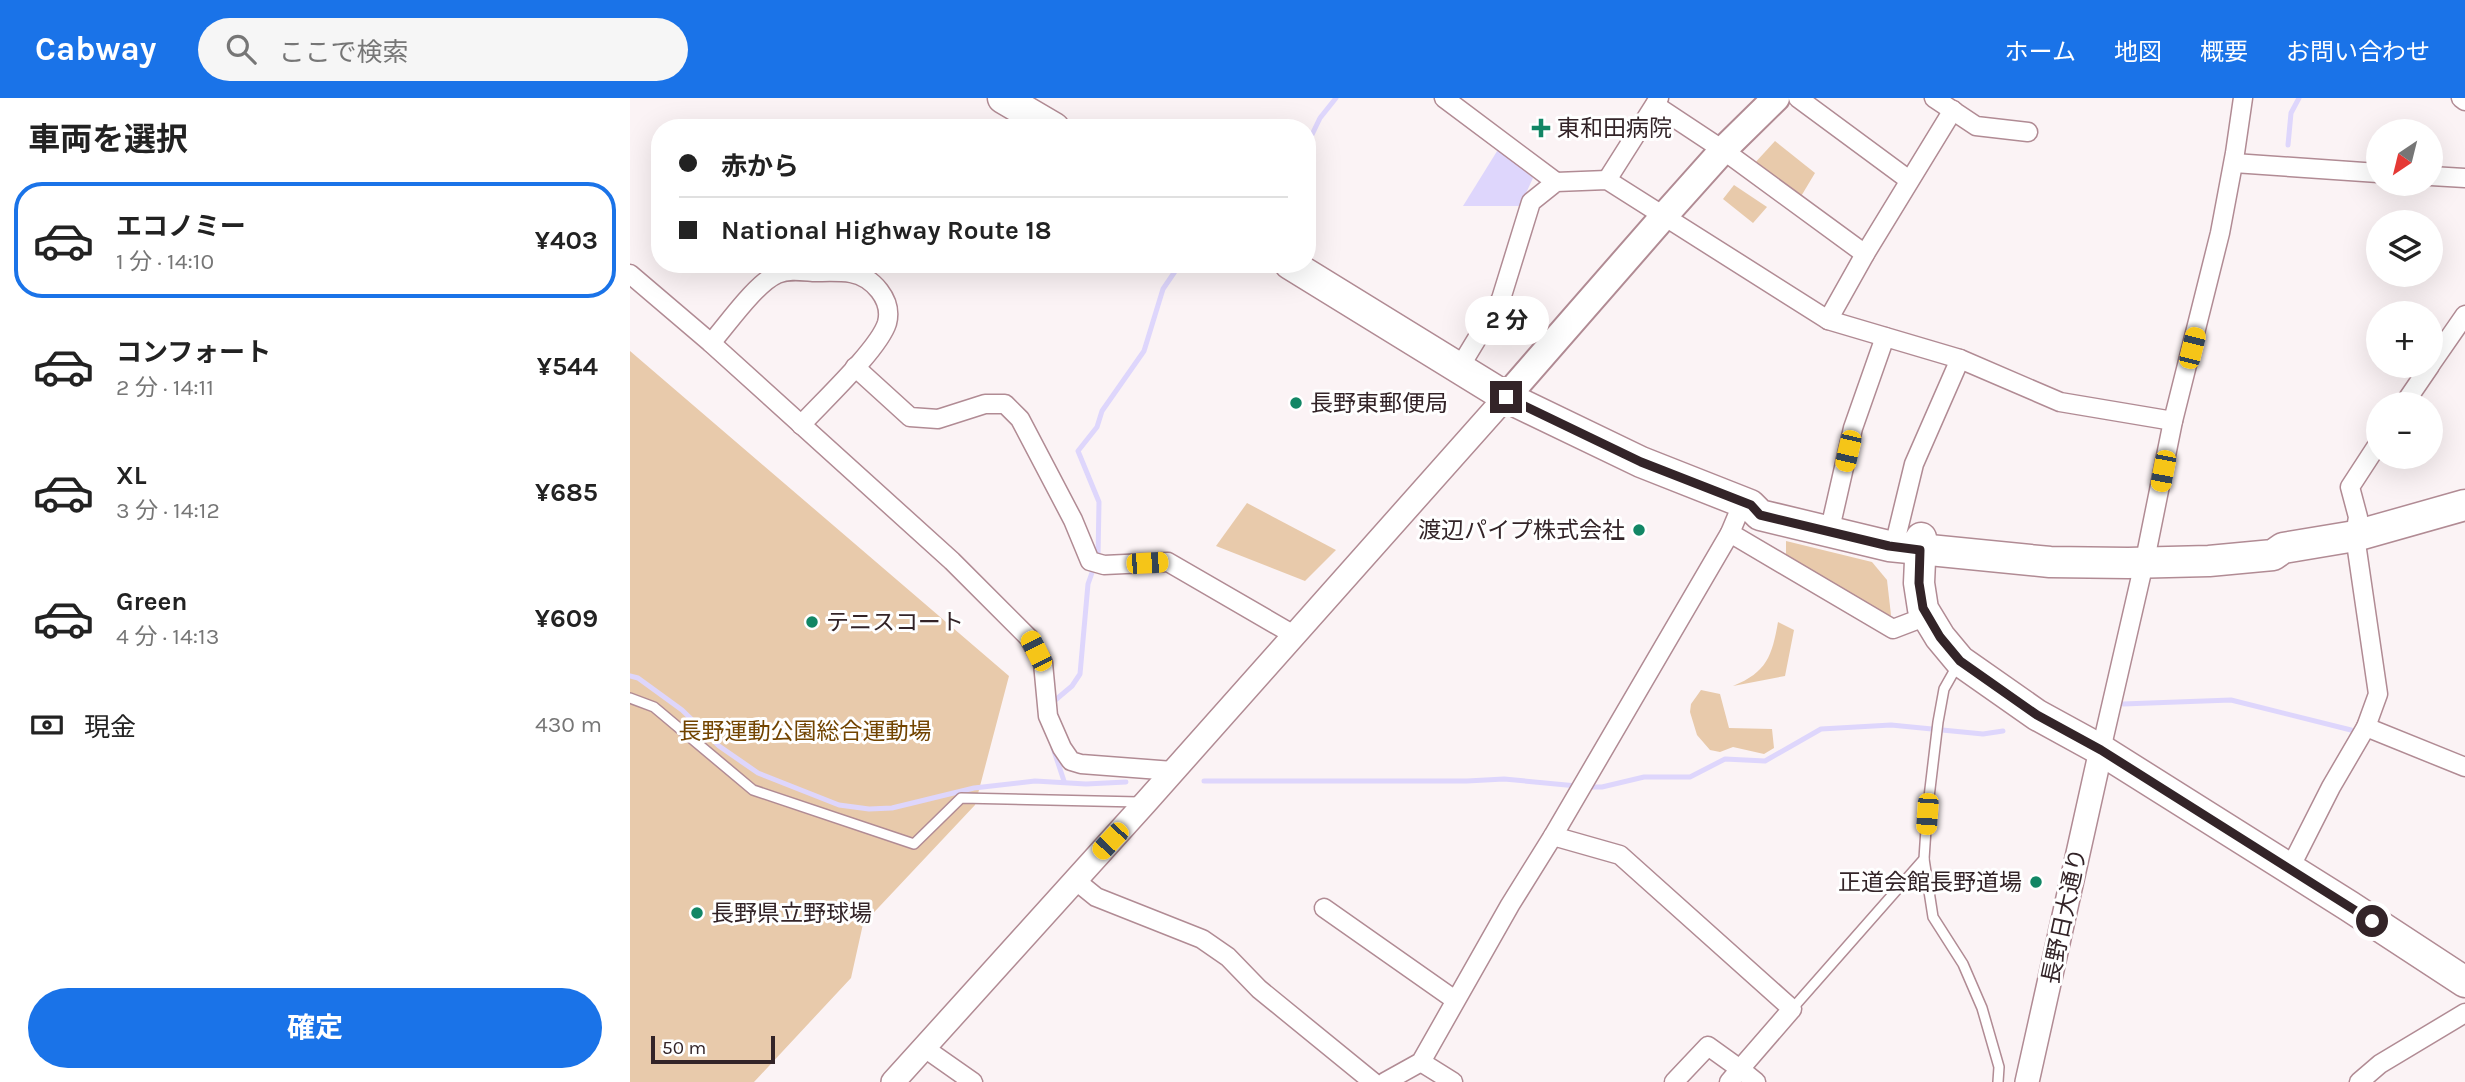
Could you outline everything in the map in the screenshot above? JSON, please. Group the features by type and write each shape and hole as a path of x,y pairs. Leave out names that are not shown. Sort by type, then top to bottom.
{"highway":[{"path":"1018,102 1042,119"},
{"path":"1304,273 1458,370 1506,397 1641,462 1747,504 1760,515 1889,546 1913,541"},
{"path":"1747,504 1765,502 1913,541 2065,548 2146,556 2271,543 2283,548 2355,536 2465,505"},
{"path":"1913,541 1923,608 1960,661 2037,715 2101,750 2289,870 2349,905 2465,982"}],"main road":[{"path":"1506,397 1723,150 1776,98"}],"street":[{"path":"1444,98 1556,182"},
{"path":"1798,98 1909,180"},
{"path":"1934,98 1976,126 2028,132"},
{"path":"2101,750 2146,556 2173,421 2208,286 2234,163 2243,98"},
{"path":"1607,180 1657,101 1865,254"},
{"path":"1828,320 1953,110"},
{"path":"2234,163 2366,172"},
{"path":"2443,177 2465,178"},
{"path":"1458,370 1501,299 1531,202 1556,182 1607,180 1828,320 1960,359 2060,402 2173,421"},
{"path":"710,344 755,291 779,273"},
{"path":"801,425 855,368 886,327 889,314 880,290 865,279 852,274 836,273"},
{"path":"630,274 952,561 1029,638 1043,663 1048,716 1071,761 1173,771"},
{"path":"2443,346 2465,315"},
{"path":"1832,520 1853,428 1885,337"},
{"path":"1913,541 1914,464 1960,359"},
{"path":"855,368 910,417 938,419 985,404 1005,404 1020,419 1073,520 1090,561 1104,565 1168,562 1294,635"},
{"path":"892,1082 1146,802 1506,397"},
{"path":"2289,870 2366,727 2378,694 2355,536 2358,517 2350,487 2366,462"},
{"path":"1385,1082 1421,1062 1747,504"},
{"path":"1730,534 1893,629 1927,616"},
{"path":"2366,727 2465,767"},
{"name":"長野日大通り","path":"2027,1082 2101,750"},
{"path":"1553,836 1620,855 1792,1009 1735,1076"},
{"path":"1074,880 1096,897 1202,939 1228,957 1259,989 1373,1082"},
{"path":"1324,908 1455,1000"},
{"path":"2359,1082 2380,1064 2465,1013"},
{"path":"1674,1082 1708,1046 1735,1076 1756,1082"},
{"path":"923,1048 973,1082"},
{"path":"1421,1062 1453,1082"}],"lane":[{"path":"1960,661 1944,689 1927,814 1924,859 1933,917 1964,964 1982,1008 1999,1067 1998,1082"},
{"path":"630,698 654,707 753,790 914,844 961,798 1146,802"},
{"path":"1792,1009 1924,859"}],"green space":[{"path":"1775,141 1815,173 1800,198 1753,165"},
{"path":"1734,185 1767,207 1753,223 1723,199"},
{"name":"長野運動公園総合運動場","path":"630,351 1009,676 975,805 863,924 851,978 754,1082 630,1082"},
{"path":"1247,503 1336,550 1305,581 1216,546"},
{"path":"1786,541 1872,562 1887,580 1891,615 1888,618 1786,555"},
{"path":"1778,622 1794,630 1785,676 1733,686 1754,675 1766,662"},
{"path":"1701,690 1720,694 1729,728 1772,729 1774,748 1764,754 1733,747 1720,752 1710,750 1697,735 1690,712 1691,704"}],"shaded area":[{"path":"1499,148 1533,178 1520,206 1463,206"}],"waterway":[{"path":"1316,126 1336,98"},
{"path":"2288,145 2291,113 2299,98"},
{"path":"1098,558 1099,502 1078,451 1097,427 1102,411 1144,351 1163,289 1174,273"},
{"path":"1053,702 1072,686 1080,674 1088,584 1094,567"},
{"path":"630,676 638,678 682,710 719,746 758,773 839,805 869,809 892,808 974,788 1035,781 1086,784 1126,782"},
{"path":"2123,704 2231,700 2351,730"},
{"path":"1587,787 1602,787 1644,777 1690,777 1725,759 1765,761 1821,729 1891,725 1983,734 2003,731"},
{"path":"1053,748 1064,781"},
{"path":"1204,781 1504,779 1577,786"}],"place":[{"name":"東和田病院","path":"1541,128"},
{"name":"長野東郵便局","path":"1296,403"},
{"name":"渡辺パイプ株式会社","path":"1639,530"},
{"name":"テニスコート","path":"812,622"},
{"name":"正道会館長野道場","path":"2036,882"},
{"name":"長野県立野球場","path":"697,913"}],"route":[{"path":"1506,397 1641,462 1751,505 1760,515 1889,546 1920,550 1919,583 1923,608 1940,637 1960,661 2037,715 2101,750 2372,921"}]}
